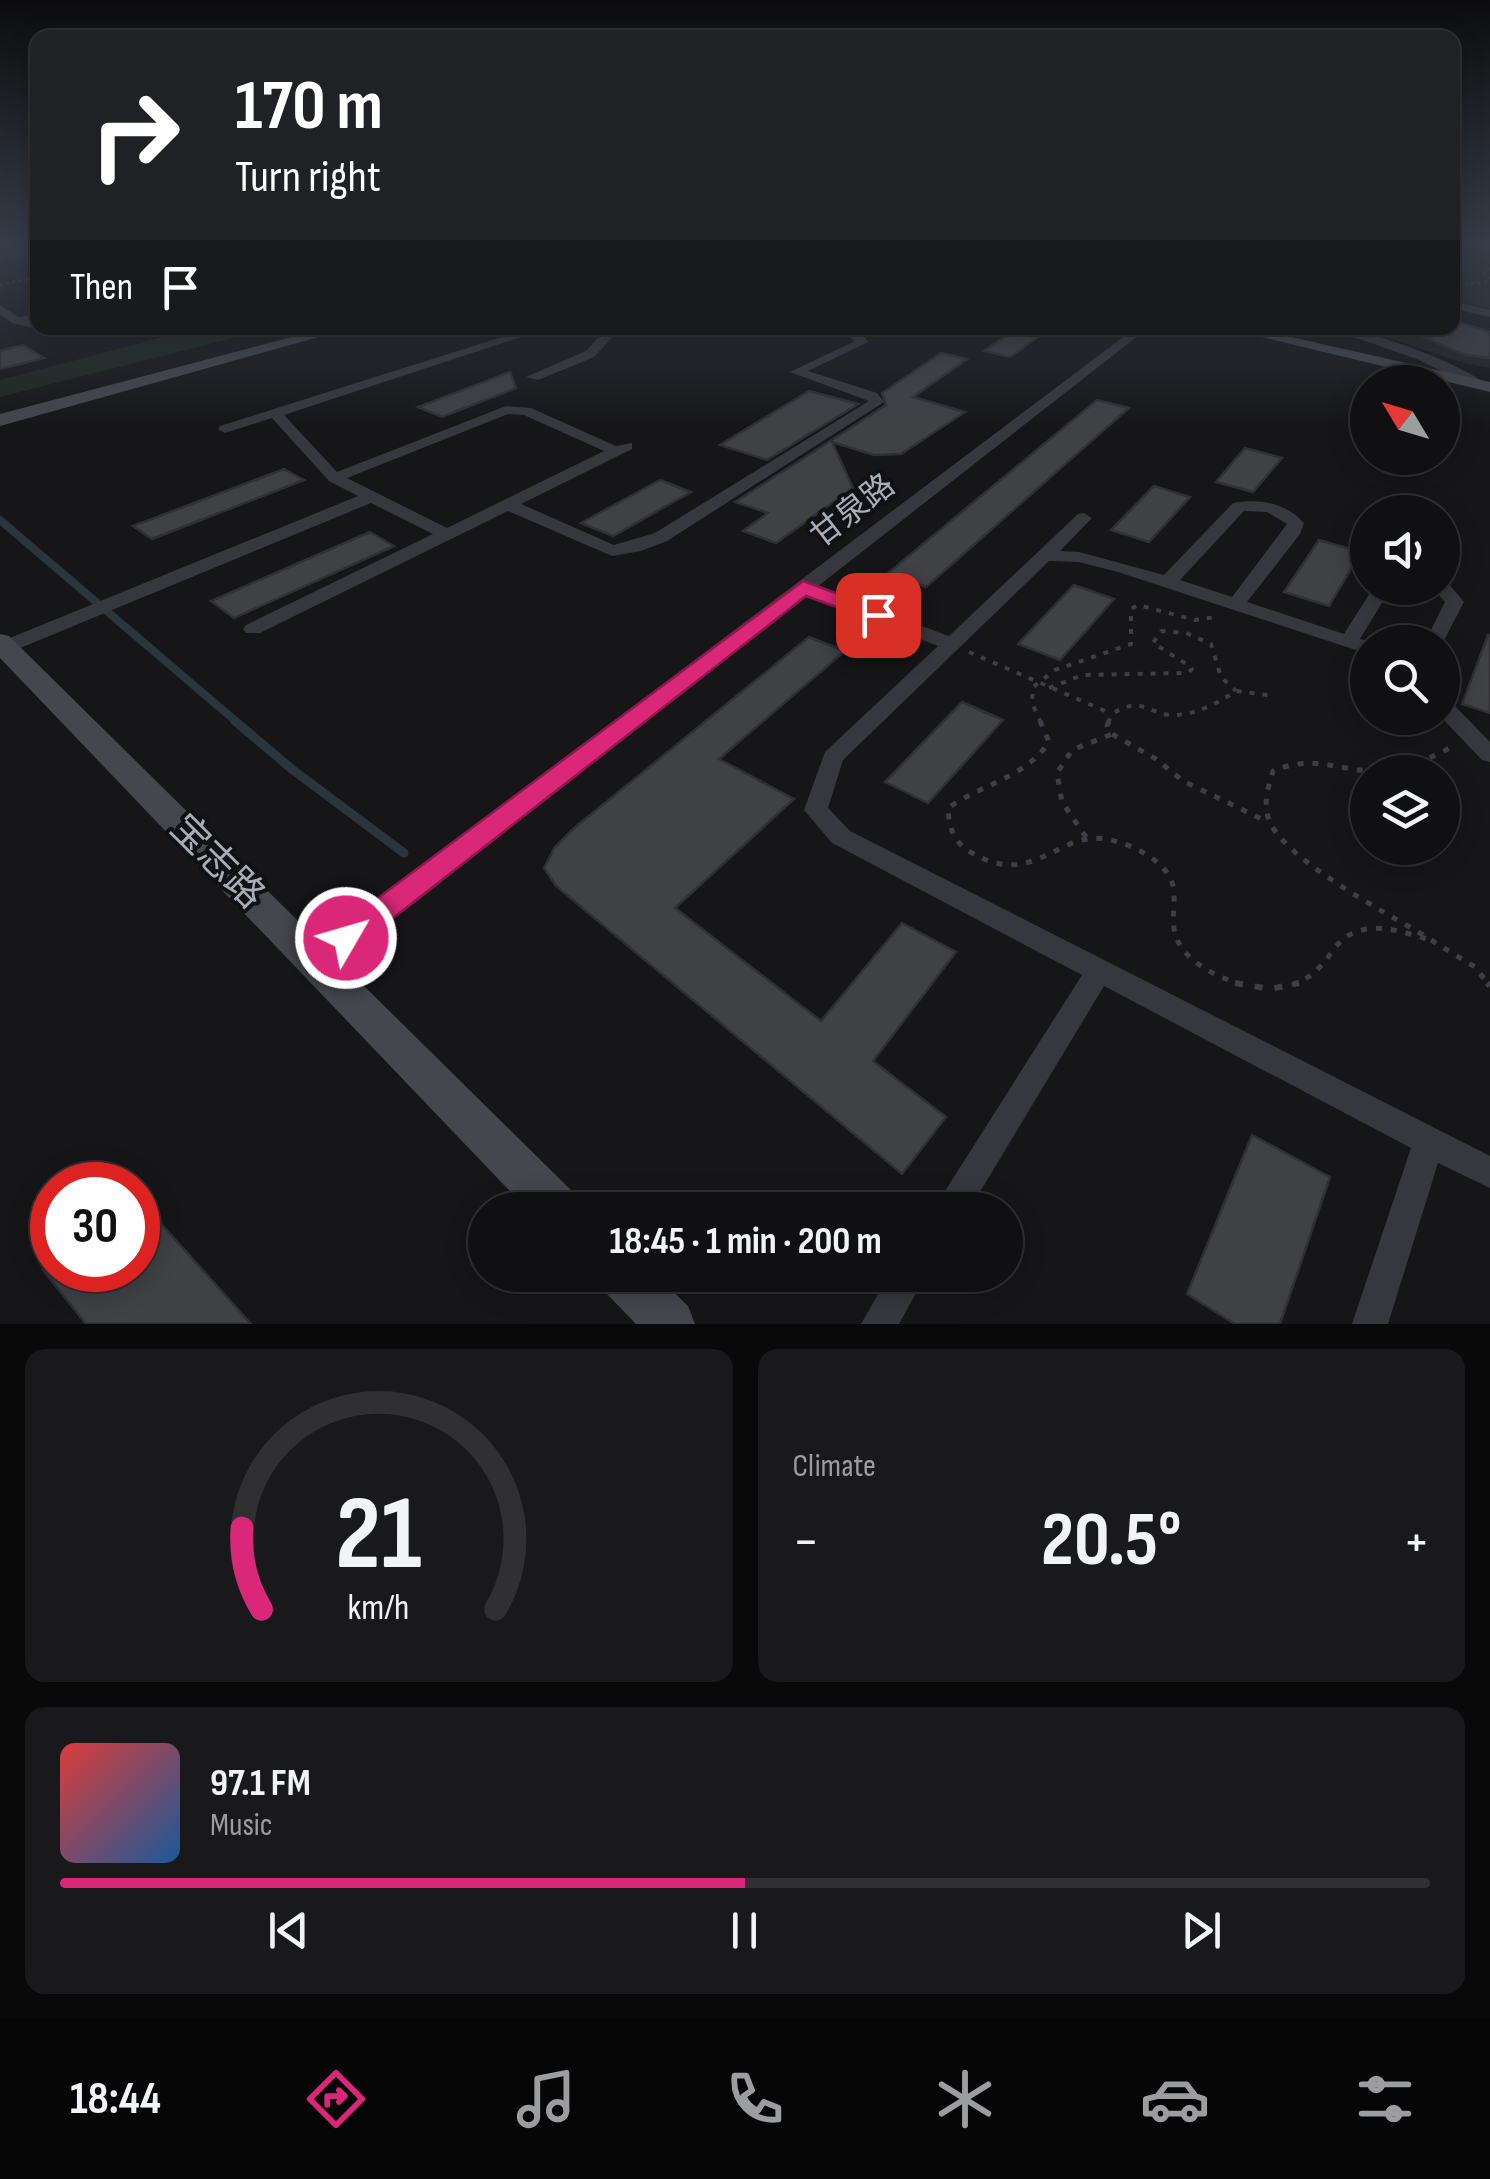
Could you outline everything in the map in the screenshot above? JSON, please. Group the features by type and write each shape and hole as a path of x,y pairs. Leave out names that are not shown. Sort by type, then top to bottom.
{"street":[{"path":"1460,306 1490,314"},
{"path":"0,308 16,321 30,324"},
{"path":"0,410 280,335"},
{"path":"0,420 317,335"},
{"path":"225,430 520,335"},
{"path":"533,378 590,354 607,335"},
{"path":"508,505 612,550 660,537 877,402 872,396 796,372 862,342 858,335"},
{"name":"甘泉路","path":"315,962 1133,335"},
{"path":"1262,335 1484,386"},
{"path":"1356,335 1421,356 1484,386"},
{"path":"253,629 622,448 526,410 506,410 334,478"},
{"path":"275,414 334,478 448,534"},
{"path":"3,645 371,498"},
{"path":"1168,582 1239,506 1264,507 1290,516 1296,523 1294,530 1236,604"},
{"path":"1084,518 833,757 816,810 842,837 1490,1173"},
{"path":"1044,555 1079,557 1168,582 1350,641"},
{"path":"803,588 949,643"},
{"name":"宝志路","path":"3,645 540,1192"},
{"path":"1460,724 1490,755"},
{"path":"961,1192 1099,971"},
{"path":"1370,1324 1429,1141"},
{"path":"639,1292 670,1324"},
{"path":"879,1324 899,1292"}],"lane":[{"path":"16,321 30,318"}],"path":[{"path":"1236,604 1218,616 1195,620 1138,605 1131,608 1131,644 1046,672 1036,682 1030,700 1049,742 1041,757 1020,773 966,793 948,808 949,827 956,842 974,854 1005,864 1028,864 1086,837 1107,839 1164,867 1173,886 1172,918 1178,944 1205,969 1239,984 1274,989 1306,982 1335,943 1357,930 1386,927 1430,940"},
{"path":"1048,688 1083,676 1188,672 1192,668 1189,664 1164,653 1153,643 1161,631 1170,630 1211,644 1221,677 1236,692"},
{"path":"949,643 1112,714"},
{"path":"1276,696 1236,692 1216,705 1171,716 1150,705 1132,703 1112,714 1107,726 1112,734 1156,759 1183,781 1268,822 1312,864 1474,967 1490,986"},
{"path":"1086,837 1060,804 1054,784 1059,762 1074,746 1112,734"},
{"path":"1268,822 1266,792 1273,771 1298,759 1338,762 1374,772 1405,769 1474,738"}],"shaded area":[{"path":"170,335 245,335 0,397 0,380"},
{"path":"1380,335 1455,335 1490,345 1490,368"}],"building":[{"path":"1460,323 1490,332 1490,358 1465,355 1423,337 1460,335"},
{"path":"1007,335 1040,335 1010,357 984,351"},
{"path":"23,345 44,358 0,369 0,351"},
{"path":"941,353 967,359 913,397 965,412 901,454 874,455 832,442 853,488 776,543 743,531 768,513 735,502 886,405 882,393"},
{"path":"510,372 516,388 442,417 418,407"},
{"path":"809,391 858,404 767,460 720,445"},
{"path":"1097,400 1129,408 926,587 888,573"},
{"path":"1245,448 1282,458 1253,492 1216,482"},
{"path":"284,469 304,480 152,539 133,526"},
{"path":"660,480 691,492 613,536 581,523"},
{"path":"1154,486 1190,497 1149,542 1111,530"},
{"path":"370,532 394,546 234,618 211,601"},
{"path":"1319,540 1350,549 1350,571 1329,606 1284,592"},
{"path":"1074,585 1114,599 1060,660 1018,644"},
{"path":"1490,635 1490,713 1462,704"},
{"path":"809,637 845,651 719,759 794,799 675,908 821,1021 902,923 956,952 873,1061 946,1117 902,1174 556,886 544,868 555,847 573,829"},
{"path":"962,702 1003,720 928,803 885,782"},
{"path":"1252,1135 1330,1177 1280,1324 1235,1324 1187,1294"},
{"path":"160,1223 251,1324 86,1324 61,1292 160,1292"}],"waterway":[{"path":"0,520 238,723"},
{"path":"235,721 404,853"}],"route":[{"path":"346,938 803,588 878,615"}]}
